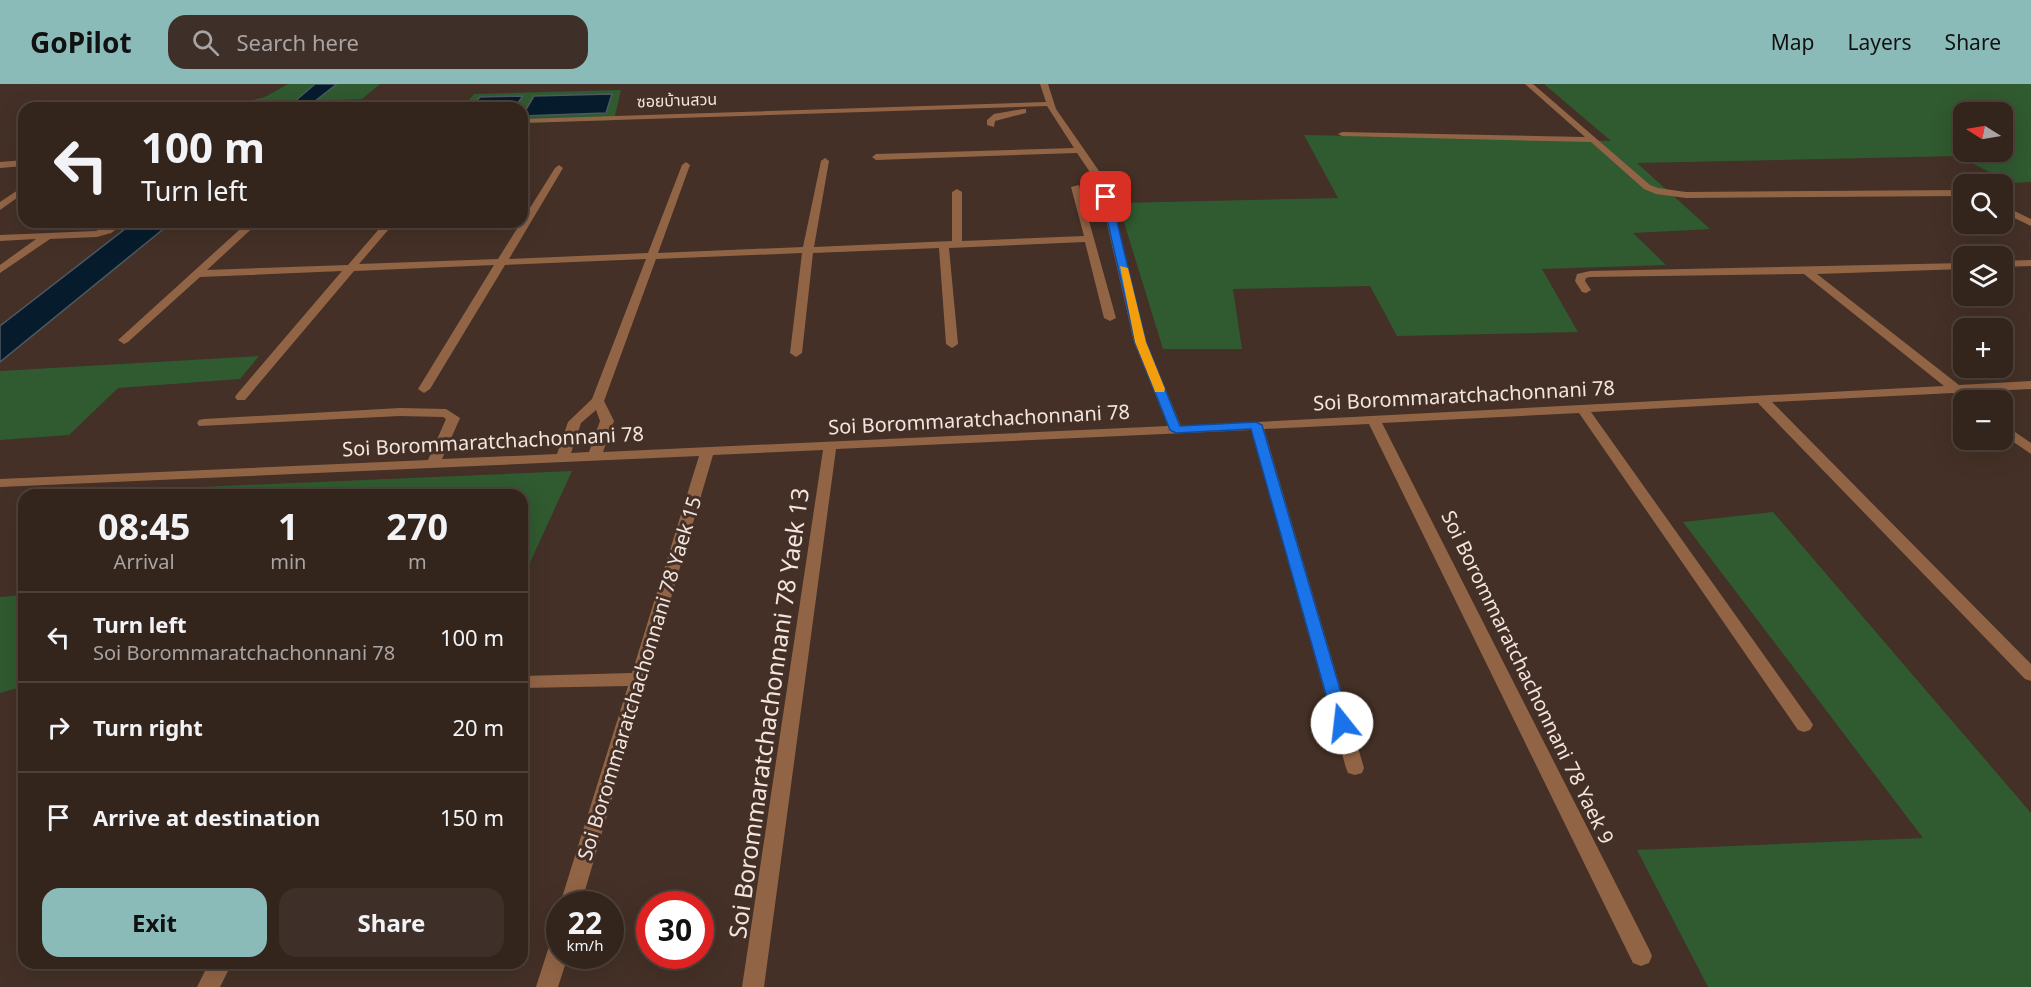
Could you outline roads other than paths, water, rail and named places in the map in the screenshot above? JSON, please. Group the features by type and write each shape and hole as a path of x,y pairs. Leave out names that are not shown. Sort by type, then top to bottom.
{"street":[{"path":"1044,84 1051,106 1103,184 1140,342 1176,430"},
{"path":"1529,84 1647,187 1669,194 1953,193"},
{"path":"991,125 991,120 997,116 1051,106"},
{"name":"ซอยบ้านสวน","path":"528,121 1051,106"},
{"path":"1342,134 1594,140"},
{"path":"876,157 1080,150"},
{"path":"796,353 807,250 825,161"},
{"path":"0,165 18,164"},
{"path":"562,458 575,422 598,401 686,165"},
{"path":"528,218 559,168"},
{"path":"1076,187 1110,318"},
{"path":"957,192 957,244"},
{"path":"0,207 18,194"},
{"path":"2013,214 2031,223"},
{"path":"0,238 96,234 112,228"},
{"path":"124,340 247,228"},
{"path":"241,397 385,228"},
{"path":"424,389 522,228"},
{"path":"0,270 48,236"},
{"path":"197,274 1089,239"},
{"path":"945,245 952,344"},
{"path":"2013,264 2031,263"},
{"path":"1586,290 1580,281 1581,276 1590,274 1807,272 1953,266"},
{"path":"1807,272 1956,389"},
{"name":"Soi Borommaratchachonnani 78","path":"0,483 1176,430 2031,385"},
{"path":"1761,399 2031,675"},
{"path":"595,456 607,421 598,401"},
{"path":"1582,408 1804,725"},
{"path":"204,423 400,412 446,413 453,418 433,463"},
{"name":"Soi Borommaratchachonnani 78 Yaek 9","path":"1373,419 1641,956"},
{"path":"1256,425 1355,768"},
{"path":"2013,436 2031,450"},
{"name":"Soi Borommaratchachonnani 78 Yaek 13","path":"753,987 830,445"},
{"name":"Soi Borommaratchachonnani 78 Yaek 15","path":"575,891 707,451"},
{"path":"528,682 639,679"},
{"path":"208,987 218,969"},
{"path":"547,987 552,969"}],"water":[{"path":"315,84 337,84 314,102 294,102"},
{"path":"612,94 606,113 528,116 528,106 534,96"},
{"path":"523,96 518,102 476,102 480,97"},
{"path":"126,228 165,228 0,362 0,326"}]}
